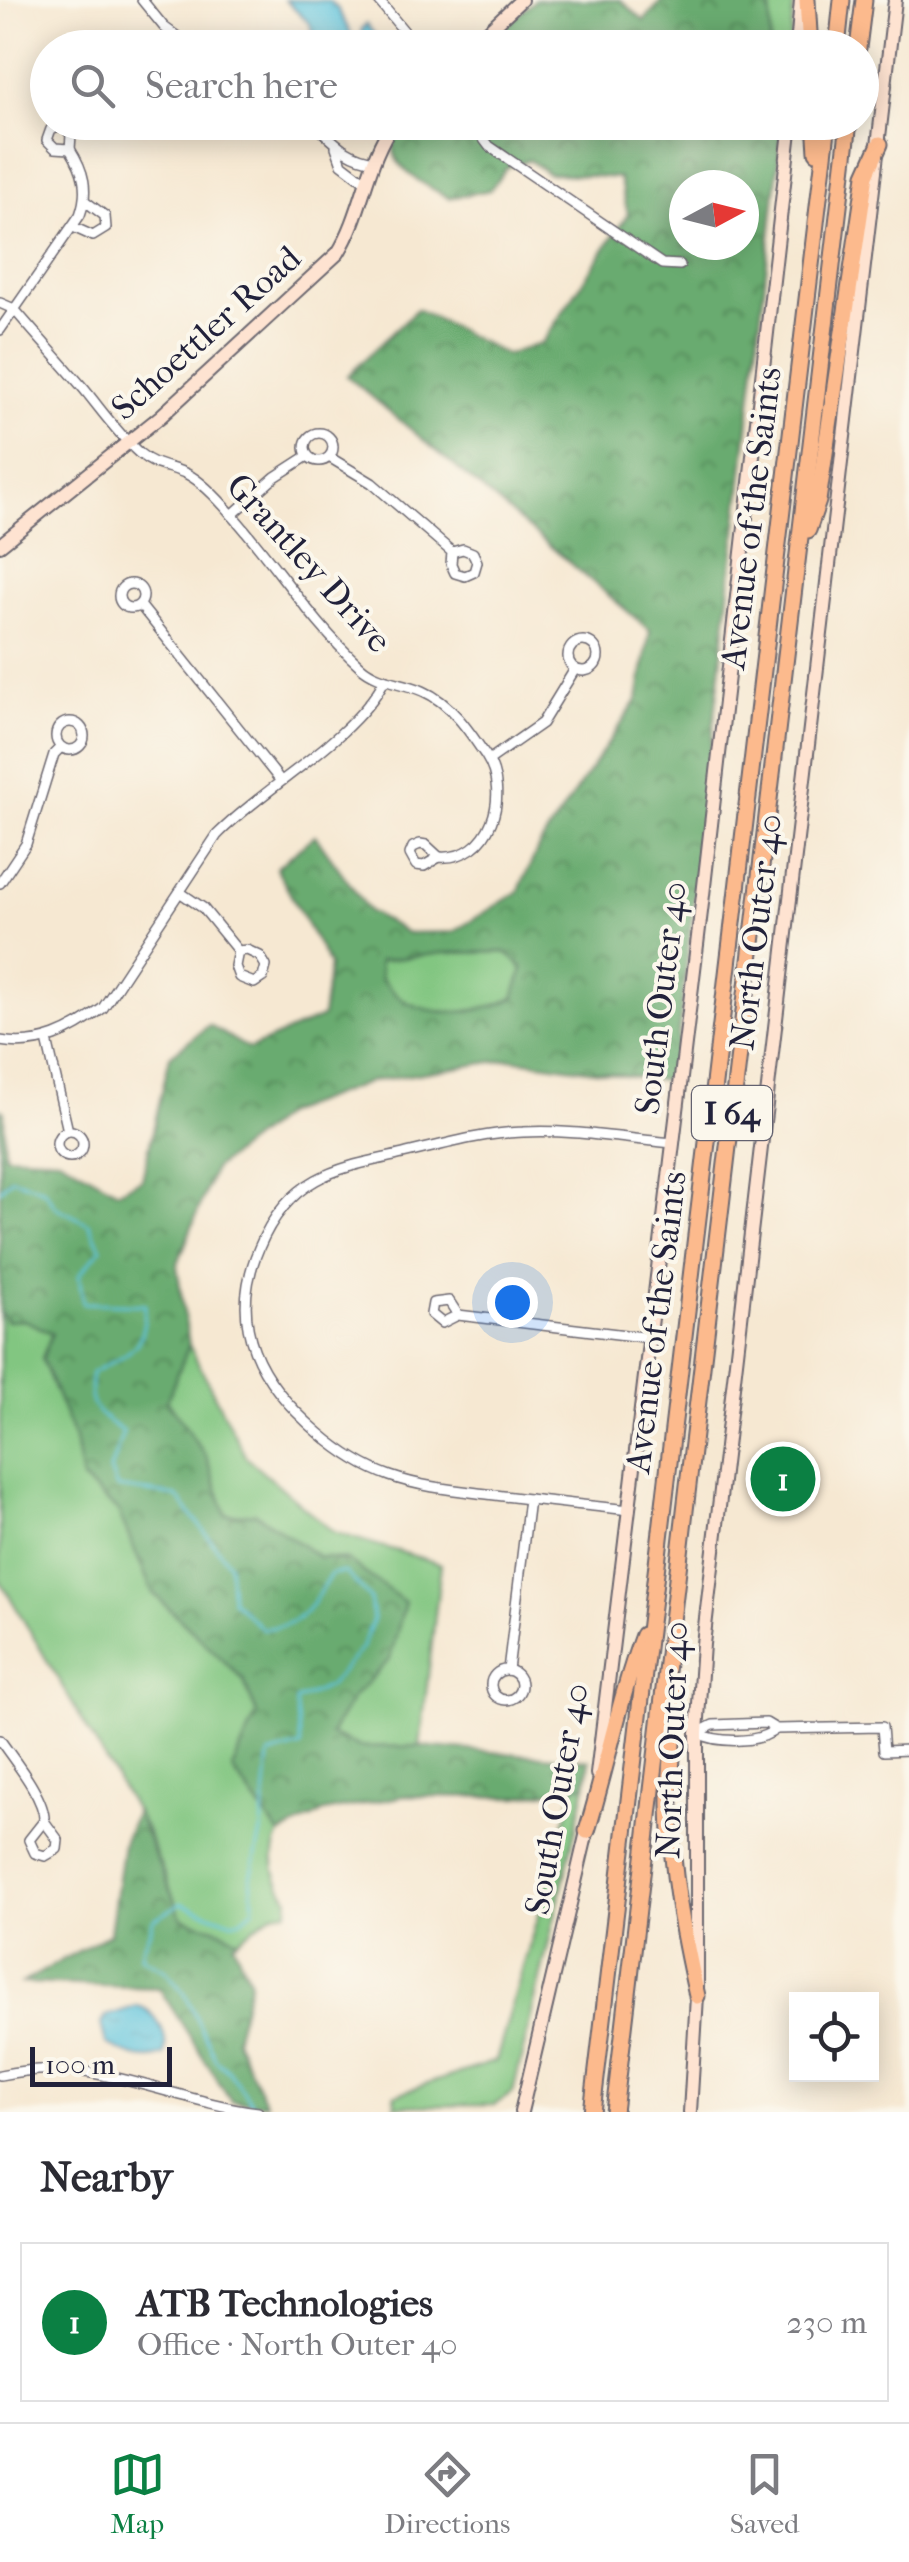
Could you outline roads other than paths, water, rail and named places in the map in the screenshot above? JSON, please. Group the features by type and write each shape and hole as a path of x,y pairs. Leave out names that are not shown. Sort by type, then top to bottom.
{"highway":[{"path":"804,0 808,30"},
{"path":"838,30 842,0"},
{"path":"860,30 864,0"},
{"path":"816,140 820,186"},
{"name":"Avenue of the Saints","path":"592,2112 826,140"},
{"name":"Avenue of the Saints","path":"614,2112 847,140"},
{"path":"797,567 818,501 866,176 880,144"},
{"path":"587,1831 630,1671 652,1608"},
{"path":"670,1659 675,1703 670,1780 673,1865 697,1996"}],"street":[{"path":"142,0 169,30"},
{"path":"378,0 403,30"},
{"path":"489,30 521,0"},
{"path":"800,30 804,0"},
{"name":"North Outer 40","path":"690,2112 697,1996 697,1733 708,1595 895,0"},
{"path":"329,140 358,158 375,160"},
{"name":"Schoettler Road","path":"0,545 128,443 338,253 353,225 385,140"},
{"path":"484,140 662,264 680,265"},
{"name":"South Outer 40","path":"521,2112 587,1831 605,1720 789,140"},
{"path":"336,147 342,164 367,183"},
{"path":"0,330 73,227 85,201 84,177 70,149"},
{"path":"73,227 93,236 106,228 105,216 85,201"},
{"name":"Grantley Drive","path":"0,303 14,309 128,443 154,466 179,470 198,480 364,670 384,681 422,690 460,720 489,760 498,794 497,808 488,830 475,845 452,858 439,856"},
{"path":"306,457 308,438 321,432 332,442 329,457"},
{"path":"232,515 275,477 306,457"},
{"path":"306,457 318,461 329,457"},
{"path":"329,457 372,482 452,552"},
{"path":"140,605 280,780"},
{"path":"489,760 542,723 575,668"},
{"path":"0,1040 47,1040 75,1028 103,1008 217,835 360,718 384,681"},
{"path":"0,884 26,844 54,754 60,748"},
{"path":"181,893 204,908 238,950"},
{"path":"47,1040 68,1131"},
{"path":"630,1510 425,1486 388,1476 348,1455 298,1415 266,1379 254,1348 246,1291 252,1262 280,1210 296,1193 336,1170 446,1143 520,1132 674,1143"},
{"path":"458,1315 651,1338"},
{"path":"508,1670 528,1499"},
{"path":"697,1733 713,1740 768,1736 776,1729 882,1727 884,1751 909,1750"},
{"path":"0,1740 40,1800 44,1820"},
{"path":"0,2074 35,2069 100,2072 207,2104 258,2112"}],"water":[{"path":"285,0 329,1 349,30 312,30"},
{"path":"137,2006 160,2025 164,2055 134,2056 106,2043 101,2024 106,2016"}],"waterway":[{"path":"0,1190 12,1178 44,1190 56,1207 89,1224 101,1249 79,1275 83,1303 145,1305 138,1342 92,1373 95,1408 123,1432 110,1470 117,1488 177,1496 229,1564 232,1600 262,1629 288,1624 305,1613 331,1574 345,1572 370,1598 373,1620 361,1649 329,1686 296,1701 301,1746 269,1755 262,1828 251,1878 254,1909 233,1922 181,1903 153,1920 142,1952 141,1957 165,1970 185,1994 216,2060 229,2071 256,2109"}],"place":[{"name":"ATB Technologies","path":"783,1479"}]}
